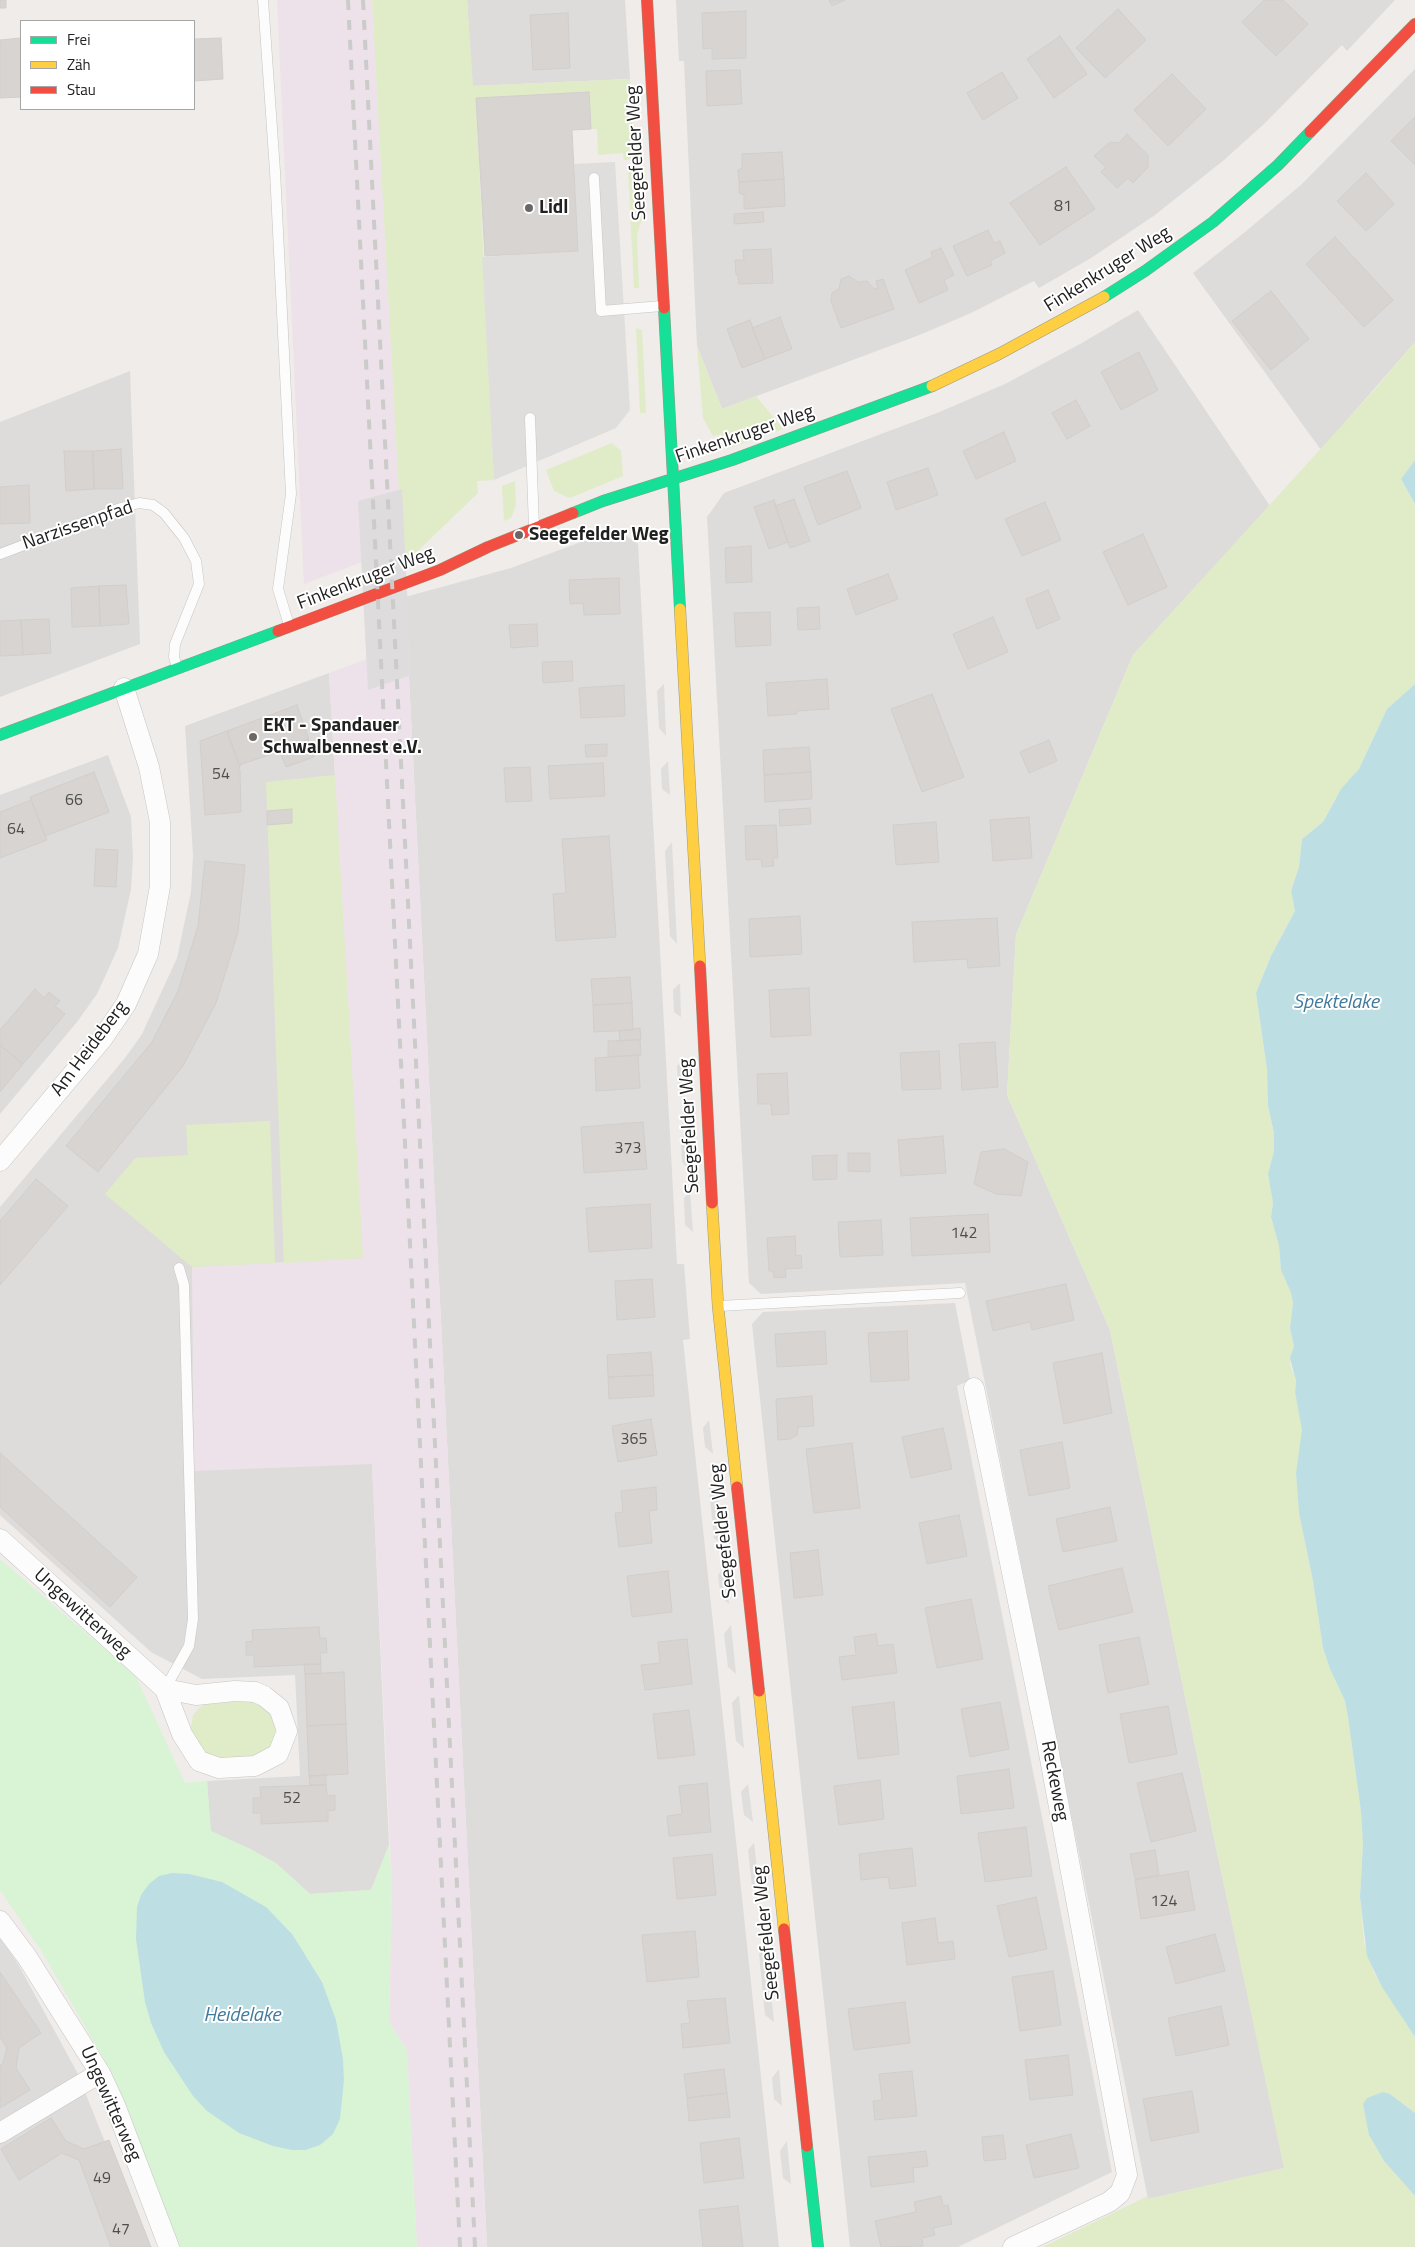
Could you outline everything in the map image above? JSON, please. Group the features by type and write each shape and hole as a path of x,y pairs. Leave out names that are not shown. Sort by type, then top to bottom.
{"street":[{"name":"Seegefelder Weg","path":"647,0 718,1306 818,2247"},
{"name":"Finkenkruger Weg","path":"0,735 440,570 604,501 748,454 933,385 999,354 1108,295 1145,271 1226,212 1278,165 1415,24"},
{"name":"Am Heideberg","path":"0,1161 102,1039 126,1004 148,954 160,886 160,822 149,767 124,688"},
{"name":"Reckeweg","path":"974,1388 1046,1737 1128,2175 1120,2193 1109,2202 1013,2247"},
{"name":"Ungewitterweg","path":"0,1539 165,1689 182,1734 199,1761 219,1768 255,1766 278,1754 287,1731 279,1708 264,1696 255,1692 235,1691 196,1695 165,1689"},
{"name":"Ungewitterweg","path":"0,1921 27,1957 85,2046 100,2073 115,2105 169,2247"},
{"path":"0,2133 100,2073"}],"lane":[{"path":"263,0 275,171 291,494 278,589 290,627"},
{"path":"594,178 601,311 663,306"},
{"path":"530,418 534,529"},
{"name":"Narzissenpfad","path":"0,554 122,508 139,503 153,505 164,513 184,538 196,561 199,584 175,644 174,657 177,668"},
{"path":"165,1689 189,1646 193,1619 184,1294 179,1268"},
{"path":"718,1306 960,1293"}],"shaded area":[{"path":"277,0 372,0 405,597 487,2247 417,2247 407,2051 389,2021 392,1888 372,1464 194,1471 192,1267 363,1258 329,673 367,659 362,562 304,584"},
{"path":"467,0 625,0 630,79 472,86"},
{"path":"676,0 1395,0 1347,51 1342,45 1264,124 1224,160 1155,215 1091,258 1039,288 1034,281 971,313 922,334 722,409 697,346 684,61 679,61"},
{"path":"1415,69 1415,342 1321,450 1193,273 1302,184"},
{"path":"615,162 630,410 616,428 494,480 482,257 578,251 574,164"},
{"path":"1138,310 1270,506 1133,655 1016,935 1007,1095 1110,1330 1214,1838 1285,2168 1148,2199 965,1283 761,1294 749,1283 707,517 724,493 937,413 1005,384 1080,344"},
{"path":"130,371 140,644 0,697 0,422"},
{"path":"616,529 638,544 677,1264 684,1264 690,1339 683,1340 779,2247 487,2247 405,597 511,568"},
{"path":"329,673 363,1258 389,1845 371,1890 310,1894 277,1864 250,1849 210,1831 207,1781 300,1776 295,1675 202,1679 151,1652 0,1515 0,1207 125,1058 142,1034 177,958 191,892 193,855 185,726"},
{"path":"664,684 666,736 659,728 657,691"},
{"path":"108,755 131,817 133,858 131,889 118,948 97,994 77,1022 0,1114 0,795"},
{"path":"668,761 670,795 662,789 661,769"},
{"path":"672,842 677,944 670,936 665,851"},
{"path":"680,983 681,1017 674,1012 673,990"},
{"path":"684,1058 685,1092 678,1086 677,1066"},
{"path":"687,1132 689,1169 682,1162 681,1139"},
{"path":"690,1191 693,1232 685,1225 684,1198"},
{"path":"955,1303 970,1380 957,1386 1112,2172 958,2247 850,2247 752,1324 763,1312"},
{"path":"709,1420 713,1454 705,1447 703,1428"},
{"path":"716,1480 723,1546 714,1538 709,1488"},
{"path":"725,1566 729,1604 721,1597 718,1575"},
{"path":"731,1625 736,1674 728,1667 724,1634"},
{"path":"739,1695 744,1748 736,1741 732,1703"},
{"path":"748,1784 753,1822 744,1815 741,1792"},
{"path":"754,1843 760,1894 752,1887 748,1850"},
{"path":"0,1937 18,1964 77,2072 147,2247 0,2247"},
{"path":"766,1945 774,2022 765,2015 759,1954"},
{"path":"779,2069 782,2106 774,2099 772,2078"},
{"path":"787,2141 791,2184 783,2178 780,2151"}],"green space":[{"path":"372,0 467,0 473,86 630,79 634,159 624,160 623,153 598,155 597,129 591,129 589,92 476,98 494,480 477,481 478,493 403,565"},
{"path":"645,168 646,204 637,235 639,288 634,288 628,169"},
{"path":"636,328 642,330 646,413 640,413"},
{"path":"1415,342 1415,460 1401,479 1415,504 1415,684 1387,709 1359,769 1335,799 1323,822 1302,839 1299,867 1291,891 1295,911 1271,956 1256,993 1267,1069 1268,1106 1274,1133 1274,1151 1268,1174 1273,1203 1271,1217 1279,1246 1281,1270 1291,1293 1293,1303 1290,1328 1294,1346 1290,1364 1296,1381 1295,1392 1303,1430 1296,1473 1299,1513 1313,1581 1323,1648 1330,1669 1345,1701 1348,1717 1361,1812 1363,1844 1360,1897 1364,1942 1374,1973 1415,2037 1415,2113 1390,2094 1369,2135 1384,2161 1415,2196 1415,2247 1043,2247 1148,2196 1149,2199 1284,2168 1110,1330 1007,1095 1016,935 1133,655 1376,388"},
{"path":"697,346 722,409 756,396 783,429 727,449 721,434 713,436 703,418"},
{"path":"612,443 621,451 623,476 570,498 554,491 546,470"},
{"path":"515,481 516,505 511,518 504,521 502,486"},
{"path":"335,775 363,1258 284,1263 266,782"},
{"path":"270,1121 275,1263 192,1267 105,1194 135,1158 188,1155 186,1125"},
{"path":"0,1559 135,1675 185,1783 207,1781 211,1831 277,1864 310,1894 371,1890 389,1845 392,1888 389,2021 407,2051 417,2247 180,2247 113,2075 42,1952 0,1890"},
{"path":"247,1697 267,1705 276,1728 273,1743 267,1751 254,1759 209,1759 190,1733 193,1715 205,1702"}],"water":[{"path":"1415,460 1415,504 1401,479"},
{"name":"Spektelake","path":"1415,684 1415,2037 1382,1987 1367,1956 1360,1897 1363,1844 1361,1812 1348,1717 1345,1701 1330,1669 1323,1648 1313,1581 1299,1513 1296,1473 1302,1430 1295,1392 1296,1381 1290,1358 1294,1346 1290,1328 1293,1303 1291,1293 1281,1270 1279,1246 1271,1217 1273,1203 1268,1174 1274,1151 1274,1133 1268,1106 1267,1069 1256,993 1271,956 1295,911 1291,891 1299,867 1302,839 1323,822 1341,789 1359,769 1387,709"},
{"name":"Heidelake","path":"172,1873 189,1874 222,1882 266,1907 292,1934 322,1982 336,2020 343,2059 344,2080 340,2119 333,2134 320,2145 305,2150 292,2150 273,2146 239,2133 207,2111 193,2096 164,2052 151,2023 145,2002 136,1939 137,1907 141,1895 149,1884 159,1876"},
{"path":"1383,2092 1390,2094 1415,2113 1415,2196 1384,2161 1369,2135 1363,2104 1367,2098"}],"pier":[{"path":"402,489 411,675 368,690 358,501"}],"building":[{"path":"0,0 6,0 6,8 0,8"},
{"path":"829,0 845,0 832,6"},
{"path":"1264,0 1283,0 1308,24 1276,56 1242,22"},
{"path":"1118,9 1146,40 1105,78 1076,48"},
{"path":"746,11 746,58 712,59 712,48 703,49 702,13"},
{"path":"568,13 570,68 533,70 530,15"},
{"path":"1060,36 1087,74 1054,98 1027,59"},
{"path":"20,38 20,97 0,98 0,40"},
{"path":"221,38 223,79 195,81 195,39"},
{"path":"740,70 742,104 707,106 706,71"},
{"path":"1002,72 1018,98 983,120 967,93"},
{"path":"1172,74 1206,109 1168,146 1134,110"},
{"name":"Lidl","path":"589,92 591,129 572,130 578,251 485,256 476,98"},
{"path":"1415,117 1415,165 1391,141"},
{"path":"1127,134 1148,155 1148,167 1133,183 1128,178 1117,188 1101,172 1106,167 1094,156 1110,142 1119,143"},
{"path":"782,152 784,179 739,182 738,170 742,168 742,154"},
{"path":"1066,167 1095,209 1040,245 1010,203"},
{"path":"1366,173 1394,204 1366,231 1337,201"},
{"path":"784,179 785,206 744,209 744,195 739,193 739,182"},
{"path":"763,212 764,222 734,224 734,214"},
{"path":"988,230 994,243 1000,241 1005,253 990,261 992,265 967,276 953,246"},
{"path":"1335,237 1393,300 1364,327 1306,264"},
{"path":"941,248 954,275 944,280 948,290 919,303 905,270 933,257 931,252"},
{"path":"771,249 773,283 739,284 735,260 744,260 743,250"},
{"path":"849,276 858,282 867,281 874,289 878,288 876,281 883,279 894,309 841,328 831,301 832,293 839,289 841,279"},
{"path":"1271,291 1309,339 1271,370 1232,321"},
{"path":"780,317 792,349 765,359 752,328"},
{"path":"750,320 765,359 742,368 727,329"},
{"path":"1139,352 1158,390 1121,410 1101,372"},
{"path":"1076,400 1090,426 1067,439 1052,413"},
{"path":"1004,432 1016,461 976,479 963,451"},
{"path":"121,449 123,489 94,489 93,451"},
{"path":"64,451 93,451 94,489 66,491"},
{"path":"928,468 938,495 896,510 887,482"},
{"path":"847,471 861,508 818,525 804,487"},
{"path":"29,485 30,523 0,524 0,487"},
{"path":"794,499 810,541 790,548 775,506"},
{"path":"774,500 788,542 769,549 754,507"},
{"path":"1045,502 1061,540 1022,556 1005,519"},
{"path":"1143,534 1167,587 1128,605 1103,552"},
{"path":"751,546 752,582 726,583 725,548"},
{"path":"888,574 898,599 856,615 847,589"},
{"path":"619,578 620,614 584,615 583,603 570,604 569,580"},
{"path":"126,585 129,624 100,626 99,586"},
{"path":"99,586 100,626 72,627 71,588"},
{"path":"1048,590 1060,619 1037,629 1026,599"},
{"path":"819,607 820,629 798,630 797,608"},
{"path":"770,612 771,645 736,647 734,613"},
{"path":"993,617 1008,652 968,669 953,634"},
{"path":"49,619 51,653 23,655 21,620"},
{"path":"21,620 23,655 0,656 0,621"},
{"path":"537,624 538,646 511,648 509,625"},
{"path":"572,661 573,681 543,683 542,662"},
{"path":"827,679 829,709 797,711 797,714 768,716 766,683"},
{"path":"624,685 625,716 581,718 579,688"},
{"path":"932,694 964,777 922,792 891,709"},
{"path":"297,705 309,739 239,765 227,731"},
{"path":"227,731 239,765 241,764 238,770 240,770 241,812 205,815 200,741"},
{"path":"308,739 314,757 286,767 279,750"},
{"path":"1049,740 1057,761 1029,773 1020,752"},
{"path":"607,744 607,756 586,757 585,745"},
{"path":"809,747 811,772 764,775 763,750"},
{"path":"603,763 605,796 550,799 548,766"},
{"path":"530,767 532,801 506,802 504,768"},
{"path":"94,772 109,812 45,836 30,797"},
{"path":"811,772 812,799 765,802 764,775"},
{"path":"31,800 47,840 0,858 0,812"},
{"path":"810,808 811,824 780,826 779,810"},
{"path":"292,809 292,823 267,825 267,811"},
{"path":"1029,817 1032,858 993,861 990,820"},
{"path":"936,822 939,862 896,865 893,825"},
{"path":"776,825 778,858 773,858 774,866 762,867 761,859 746,860 745,826"},
{"path":"609,836 616,937 556,941 553,894 566,893 562,839"},
{"path":"96,849 118,850 116,887 94,886"},
{"path":"205,861 245,865 238,932 216,1003 183,1066 98,1172 66,1146 152,1042 178,991 198,926"},
{"path":"800,916 802,954 750,957 749,919"},
{"path":"997,918 1000,966 968,968 967,959 914,962 912,922"},
{"path":"630,977 632,1003 593,1005 591,979"},
{"path":"809,988 811,1035 771,1037 769,990"},
{"path":"35,989 44,998 49,992 60,1001 55,1006 65,1014 23,1064 0,1045 0,1030"},
{"path":"632,1003 633,1030 594,1032 593,1005"},
{"path":"640,1028 641,1039 620,1041 619,1031"},
{"path":"640,1040 641,1055 608,1057 608,1041"},
{"path":"995,1042 998,1087 962,1090 959,1044"},
{"path":"0,1045 23,1064 0,1092"},
{"path":"939,1051 941,1089 902,1090 900,1053"},
{"path":"638,1055 640,1088 596,1091 595,1058"},
{"path":"787,1073 789,1114 772,1115 771,1104 758,1104 757,1074"},
{"path":"643,1122 647,1169 584,1173 581,1127"},
{"path":"943,1136 946,1173 901,1176 898,1140"},
{"path":"1004,1149 1028,1162 1021,1196 996,1194 974,1184 981,1152"},
{"path":"848,1153 870,1153 870,1172 848,1171"},
{"path":"837,1155 837,1179 813,1180 812,1156"},
{"path":"36,1179 68,1206 0,1285 0,1221"},
{"path":"650,1204 652,1248 589,1252 586,1208"},
{"path":"988,1214 990,1252 912,1256 910,1218"},
{"path":"881,1220 883,1255 840,1257 838,1222"},
{"path":"795,1236 796,1256 801,1255 802,1268 785,1269 786,1277 774,1278 773,1271 769,1271 767,1238"},
{"path":"652,1279 655,1317 617,1320 615,1281"},
{"path":"1066,1284 1074,1320 1032,1330 1030,1322 993,1331 986,1301"},
{"path":"825,1331 827,1364 777,1367 775,1334"},
{"path":"907,1331 909,1380 871,1382 868,1333"},
{"path":"651,1352 653,1375 608,1377 607,1355"},
{"path":"1102,1353 1112,1413 1064,1424 1053,1363"},
{"path":"653,1375 654,1396 609,1399 608,1377"},
{"path":"812,1396 814,1426 798,1427 797,1435 790,1439 778,1440 776,1399"},
{"path":"651,1419 657,1455 618,1462 612,1426"},
{"path":"943,1428 952,1469 911,1478 902,1437"},
{"path":"1062,1442 1070,1488 1029,1496 1020,1450"},
{"path":"852,1443 860,1508 814,1513 806,1449"},
{"path":"0,1453 137,1577 110,1607 0,1507"},
{"path":"656,1487 657,1510 649,1511 652,1543 619,1547 615,1513 623,1512 621,1491"},
{"path":"1110,1507 1117,1541 1063,1552 1056,1519"},
{"path":"959,1515 967,1556 927,1564 919,1523"},
{"path":"818,1550 823,1595 794,1598 790,1553"},
{"path":"1122,1568 1133,1612 1059,1630 1048,1586"},
{"path":"668,1571 672,1612 632,1617 627,1576"},
{"path":"971,1599 983,1659 937,1668 925,1608"},
{"path":"319,1627 320,1638 326,1638 327,1653 320,1653 321,1664 254,1667 254,1655 246,1655 246,1642 253,1641 252,1630"},
{"path":"876,1634 878,1646 893,1644 897,1673 842,1680 839,1657 856,1655 854,1637"},
{"path":"1139,1637 1149,1684 1108,1693 1099,1645"},
{"path":"687,1639 692,1684 645,1690 641,1665 660,1663 658,1642"},
{"path":"304,1664 321,1664 321,1674 305,1674"},
{"path":"344,1672 346,1724 307,1726 305,1674"},
{"path":"894,1702 899,1754 858,1759 852,1707"},
{"path":"1000,1702 1009,1749 970,1757 961,1709"},
{"path":"1168,1706 1177,1754 1129,1763 1120,1714"},
{"path":"689,1710 695,1755 658,1759 653,1714"},
{"path":"346,1724 348,1774 309,1776 307,1726"},
{"path":"1009,1769 1014,1808 961,1814 957,1776"},
{"path":"1182,1773 1196,1831 1151,1842 1137,1783"},
{"path":"326,1775 326,1785 310,1785 309,1776"},
{"path":"880,1780 884,1819 839,1825 834,1786"},
{"path":"707,1783 711,1832 669,1836 667,1816 682,1814 679,1786"},
{"path":"326,1785 327,1796 335,1795 335,1810 328,1811 328,1821 261,1824 261,1813 253,1813 253,1798 261,1798 260,1787"},
{"path":"1026,1827 1032,1876 985,1882 978,1833"},
{"path":"912,1848 916,1886 890,1889 888,1877 861,1880 859,1854"},
{"path":"1155,1850 1159,1875 1135,1879 1130,1854"},
{"path":"712,1854 716,1895 677,1899 673,1858"},
{"path":"1188,1871 1195,1910 1141,1919 1135,1880"},
{"path":"1036,1897 1047,1949 1009,1957 997,1906"},
{"path":"935,1918 938,1943 953,1941 955,1959 907,1965 902,1923"},
{"path":"695,1931 699,1977 647,1982 642,1935"},
{"path":"1215,1934 1225,1971 1176,1984 1166,1947"},
{"path":"1053,1971 1061,2025 1020,2031 1012,1977"},
{"path":"0,1972 41,2033 19,2048 16,2068 30,2090 0,2108 0,2065 3,2063 7,2048 0,2037"},
{"path":"725,1998 730,2043 683,2048 681,2024 690,2023 687,2001"},
{"path":"905,2002 910,2043 854,2050 848,2009"},
{"path":"1221,2006 1229,2045 1176,2056 1168,2018"},
{"path":"1068,2055 1073,2095 1030,2100 1025,2060"},
{"path":"724,2069 727,2093 687,2098 684,2074"},
{"path":"912,2071 917,2116 875,2120 873,2101 882,2100 879,2074"},
{"path":"1192,2091 1199,2132 1151,2141 1143,2099"},
{"path":"727,2093 730,2117 689,2121 687,2098"},
{"path":"51,2118 66,2141 84,2149 109,2140 151,2247 111,2247 79,2160 62,2153 19,2180 1,2149"},
{"path":"1071,2134 1079,2168 1034,2178 1026,2145"},
{"path":"1003,2135 1006,2159 984,2161 982,2137"},
{"path":"739,2138 744,2178 704,2183 700,2143"},
{"path":"926,2151 928,2166 913,2168 914,2182 871,2187 868,2157"},
{"path":"941,2196 943,2206 948,2205 952,2224 933,2228 935,2235 922,2238 923,2246 881,2247 875,2221 916,2212 914,2202"},
{"path":"738,2206 743,2247 703,2247 699,2210"}],"railway":[{"path":"348,0 460,2247"},
{"path":"363,0 475,2247"}],"traffic: fast":[{"path":"1104,297 1145,271 1213,222 1278,165 1310,132"},
{"path":"664,308 680,609"},
{"path":"573,513 603,501 732,460 932,386"},
{"path":"0,735 278,631"},
{"path":"807,2146 818,2247"}],"traffic: slow":[{"path":"932,386 999,354 1104,297"},
{"path":"680,609 700,966"},
{"path":"712,1203 718,1306 737,1487"},
{"path":"759,1691 784,1929"}],"traffic: jam":[{"path":"647,0 664,308"},
{"path":"1310,132 1415,24"},
{"path":"278,631 440,570 488,547 573,513"},
{"path":"700,966 712,1203"},
{"path":"737,1487 759,1691"},
{"path":"784,1929 807,2146"}],"place":[{"name":"Lidl","path":"529,208"},
{"name":"Seegefelder Weg","path":"519,535"},
{"name":"EKT - Spandauer Schwalbennest e.V.","path":"253,737"}]}
